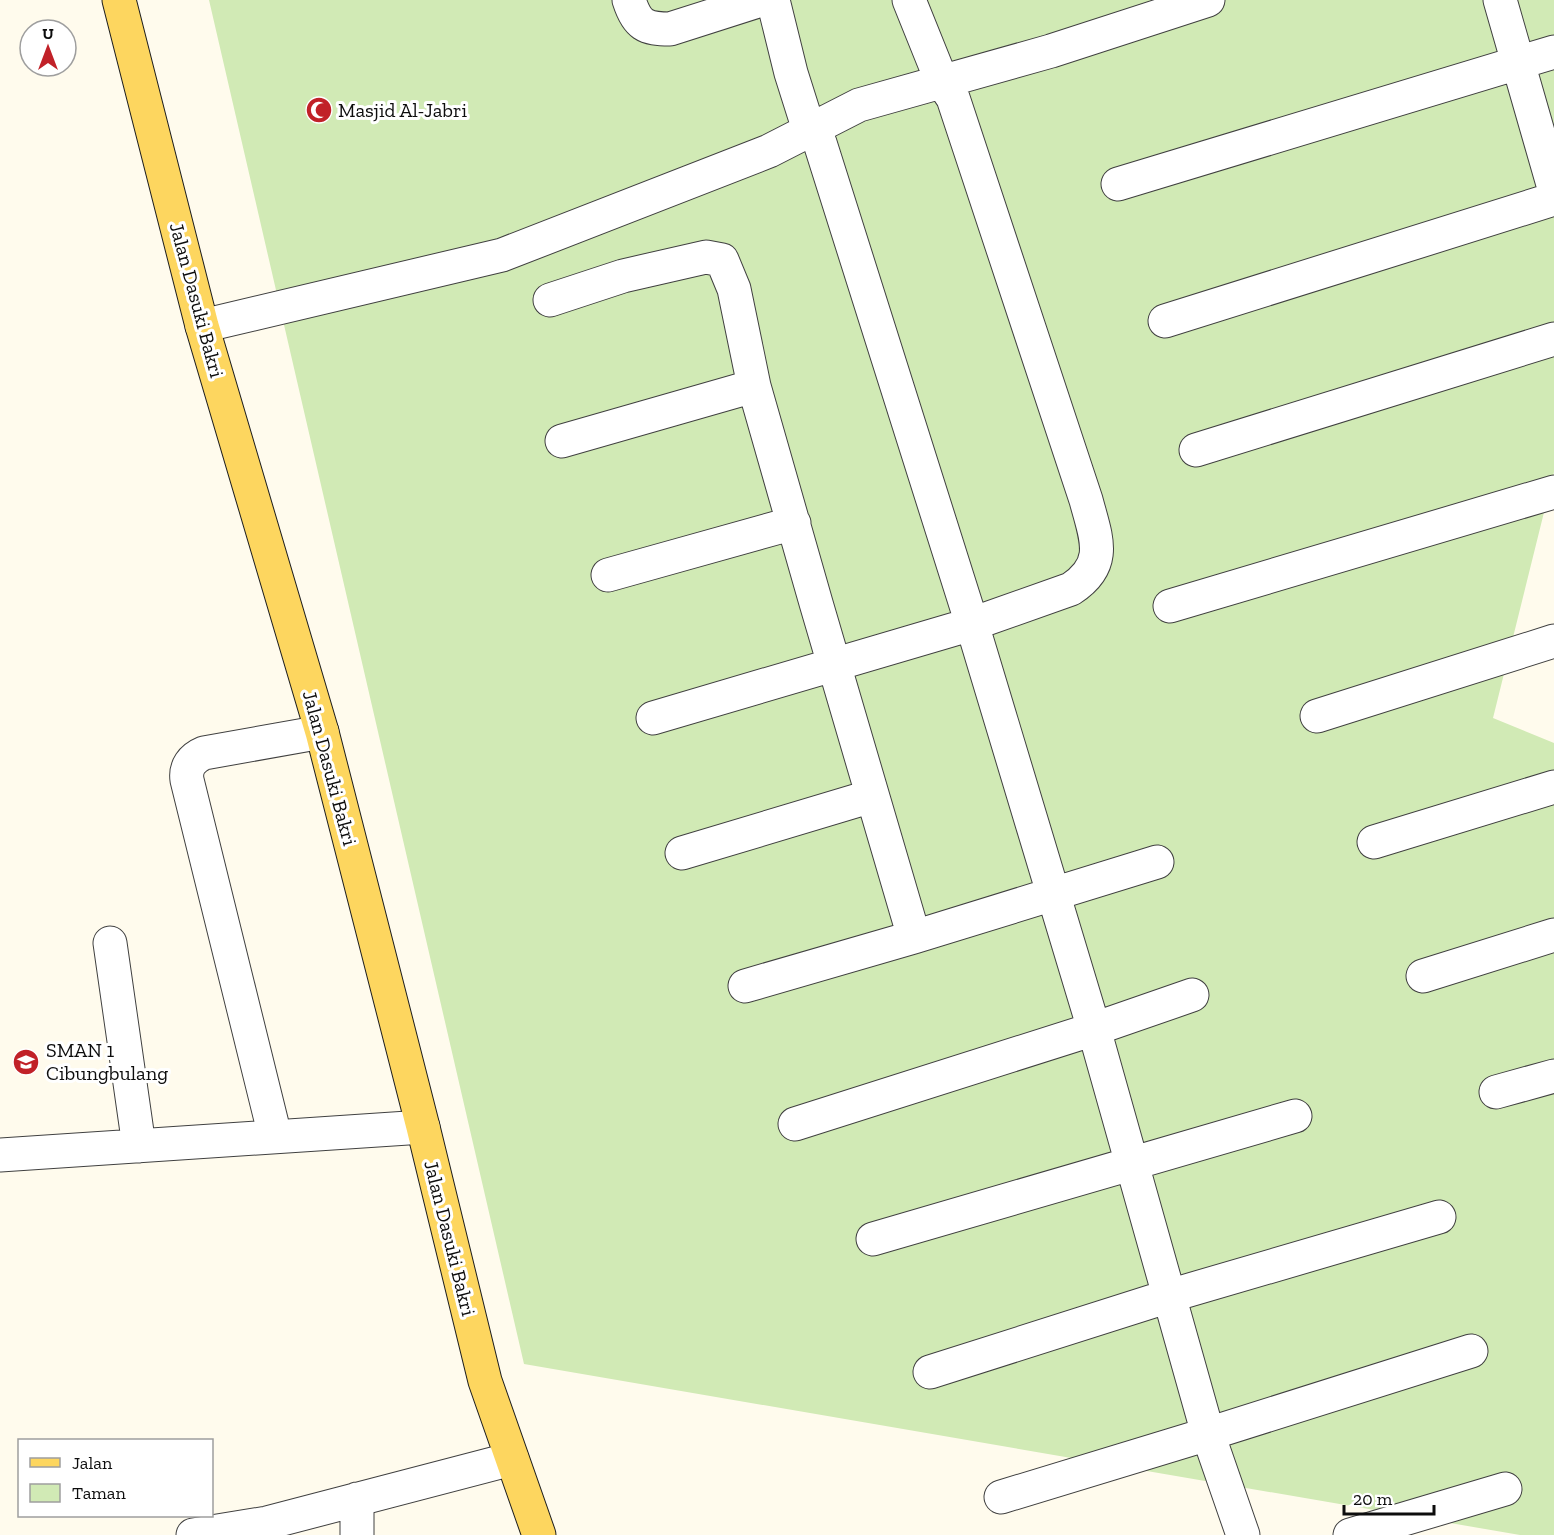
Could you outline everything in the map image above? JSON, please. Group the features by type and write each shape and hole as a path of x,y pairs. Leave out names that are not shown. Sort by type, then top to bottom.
{"main road":[{"name":"Jalan Dasuki Bakri","path":"119,0 202,326 322,732 485,1381 539,1535"}],"street":[{"path":"629,0 638,21 648,28 657,29 670,29 761,0"},
{"path":"773,0 808,130 820,143 972,624 1094,1029 1130,1163 1209,1434 1243,1535"},
{"path":"653,718 972,624 1071,589 1084,580 1095,564 1098,546 1086,501 953,98 942,82 909,0"},
{"path":"202,326 502,255 769,151 859,105 1051,51 1208,0"},
{"path":"1500,0 1554,188"},
{"path":"1118,184 1554,52"},
{"path":"1165,321 1554,199"},
{"path":"550,300 623,276 686,261 706,257 722,260 734,289 754,386 914,937"},
{"path":"1196,450 1554,339"},
{"path":"562,441 754,386"},
{"path":"1170,606 1554,492"},
{"path":"608,575 794,523"},
{"path":"1317,716 1554,641"},
{"path":"274,1136 187,780 187,771 193,759 204,753 322,732"},
{"path":"1374,842 1554,787"},
{"path":"682,853 872,796"},
{"path":"745,986 1157,862"},
{"path":"1423,976 1554,935"},
{"path":"110,943 139,1146"},
{"path":"795,1124 1094,1029 1192,995"},
{"path":"1496,1092 1554,1076"},
{"path":"873,1239 1295,1116"},
{"path":"0,1155 423,1127"},
{"path":"930,1372 1169,1296 1439,1216"},
{"path":"1000,1497 1471,1351"},
{"path":"193,1535 267,1523 512,1459"},
{"path":"1350,1535 1505,1489"},
{"path":"357,1499 357,1535"}],"green space":[{"path":"209,0 1554,0 1554,472 1493,718 1554,743 1554,1535 1520,1535 524,1364"}],"place":[{"name":"Masjid Al-Jabri","path":"319,110"},
{"name":"SMAN 1 Cibungbulang","path":"26,1062"}]}
